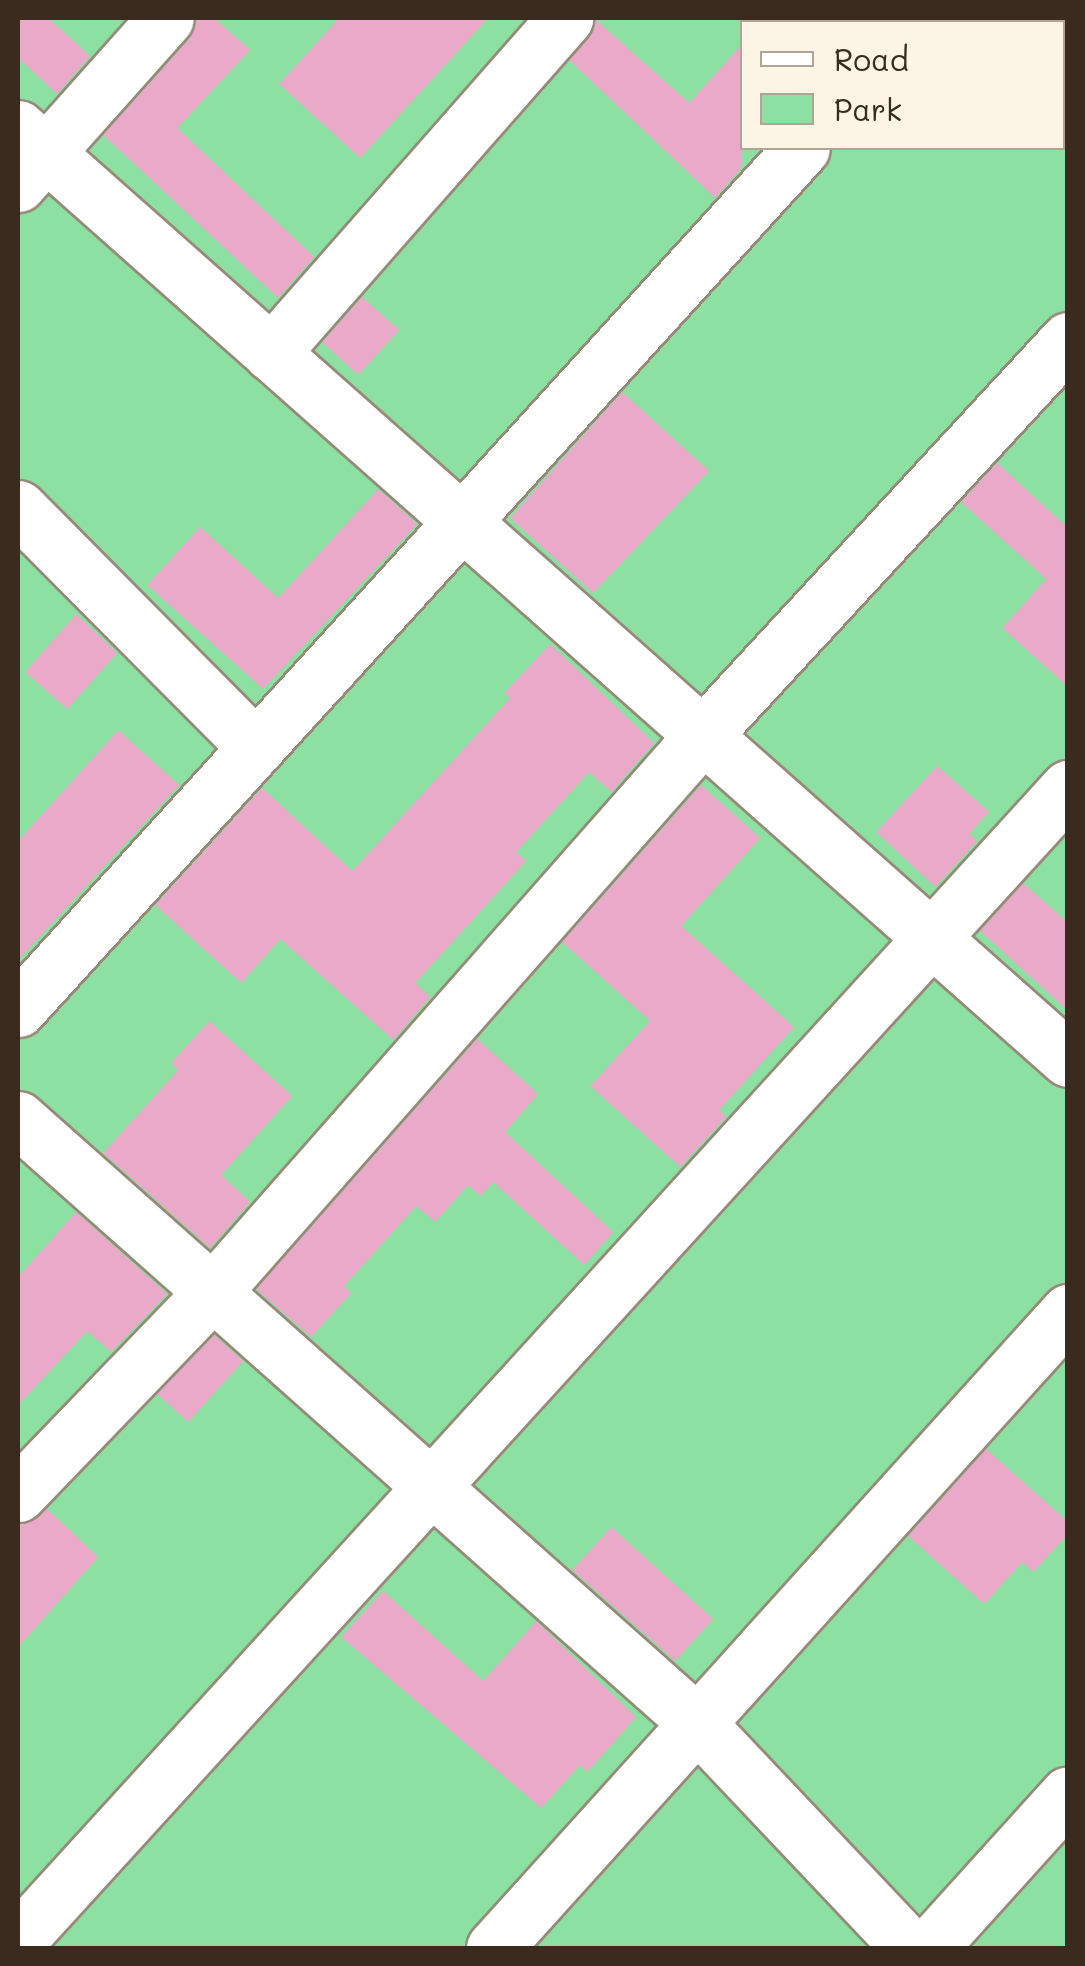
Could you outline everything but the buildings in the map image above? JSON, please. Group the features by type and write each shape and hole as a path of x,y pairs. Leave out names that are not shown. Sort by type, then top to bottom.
{"street":[{"path":"166,18 27,155 271,353 1068,1059"},
{"path":"271,353 564,18"},
{"path":"18,1009 800,150"},
{"path":"18,1494 214,1288 702,736 1068,340"},
{"path":"18,508 256,748"},
{"path":"18,1940 1068,788"},
{"path":"18,1119 214,1288 696,1722 910,1948"},
{"path":"494,1948 1068,1312"},
{"path":"929,1948 1068,1794"}],"green space":[{"path":"18,18 1067,18 1067,1948 18,1948"}]}
